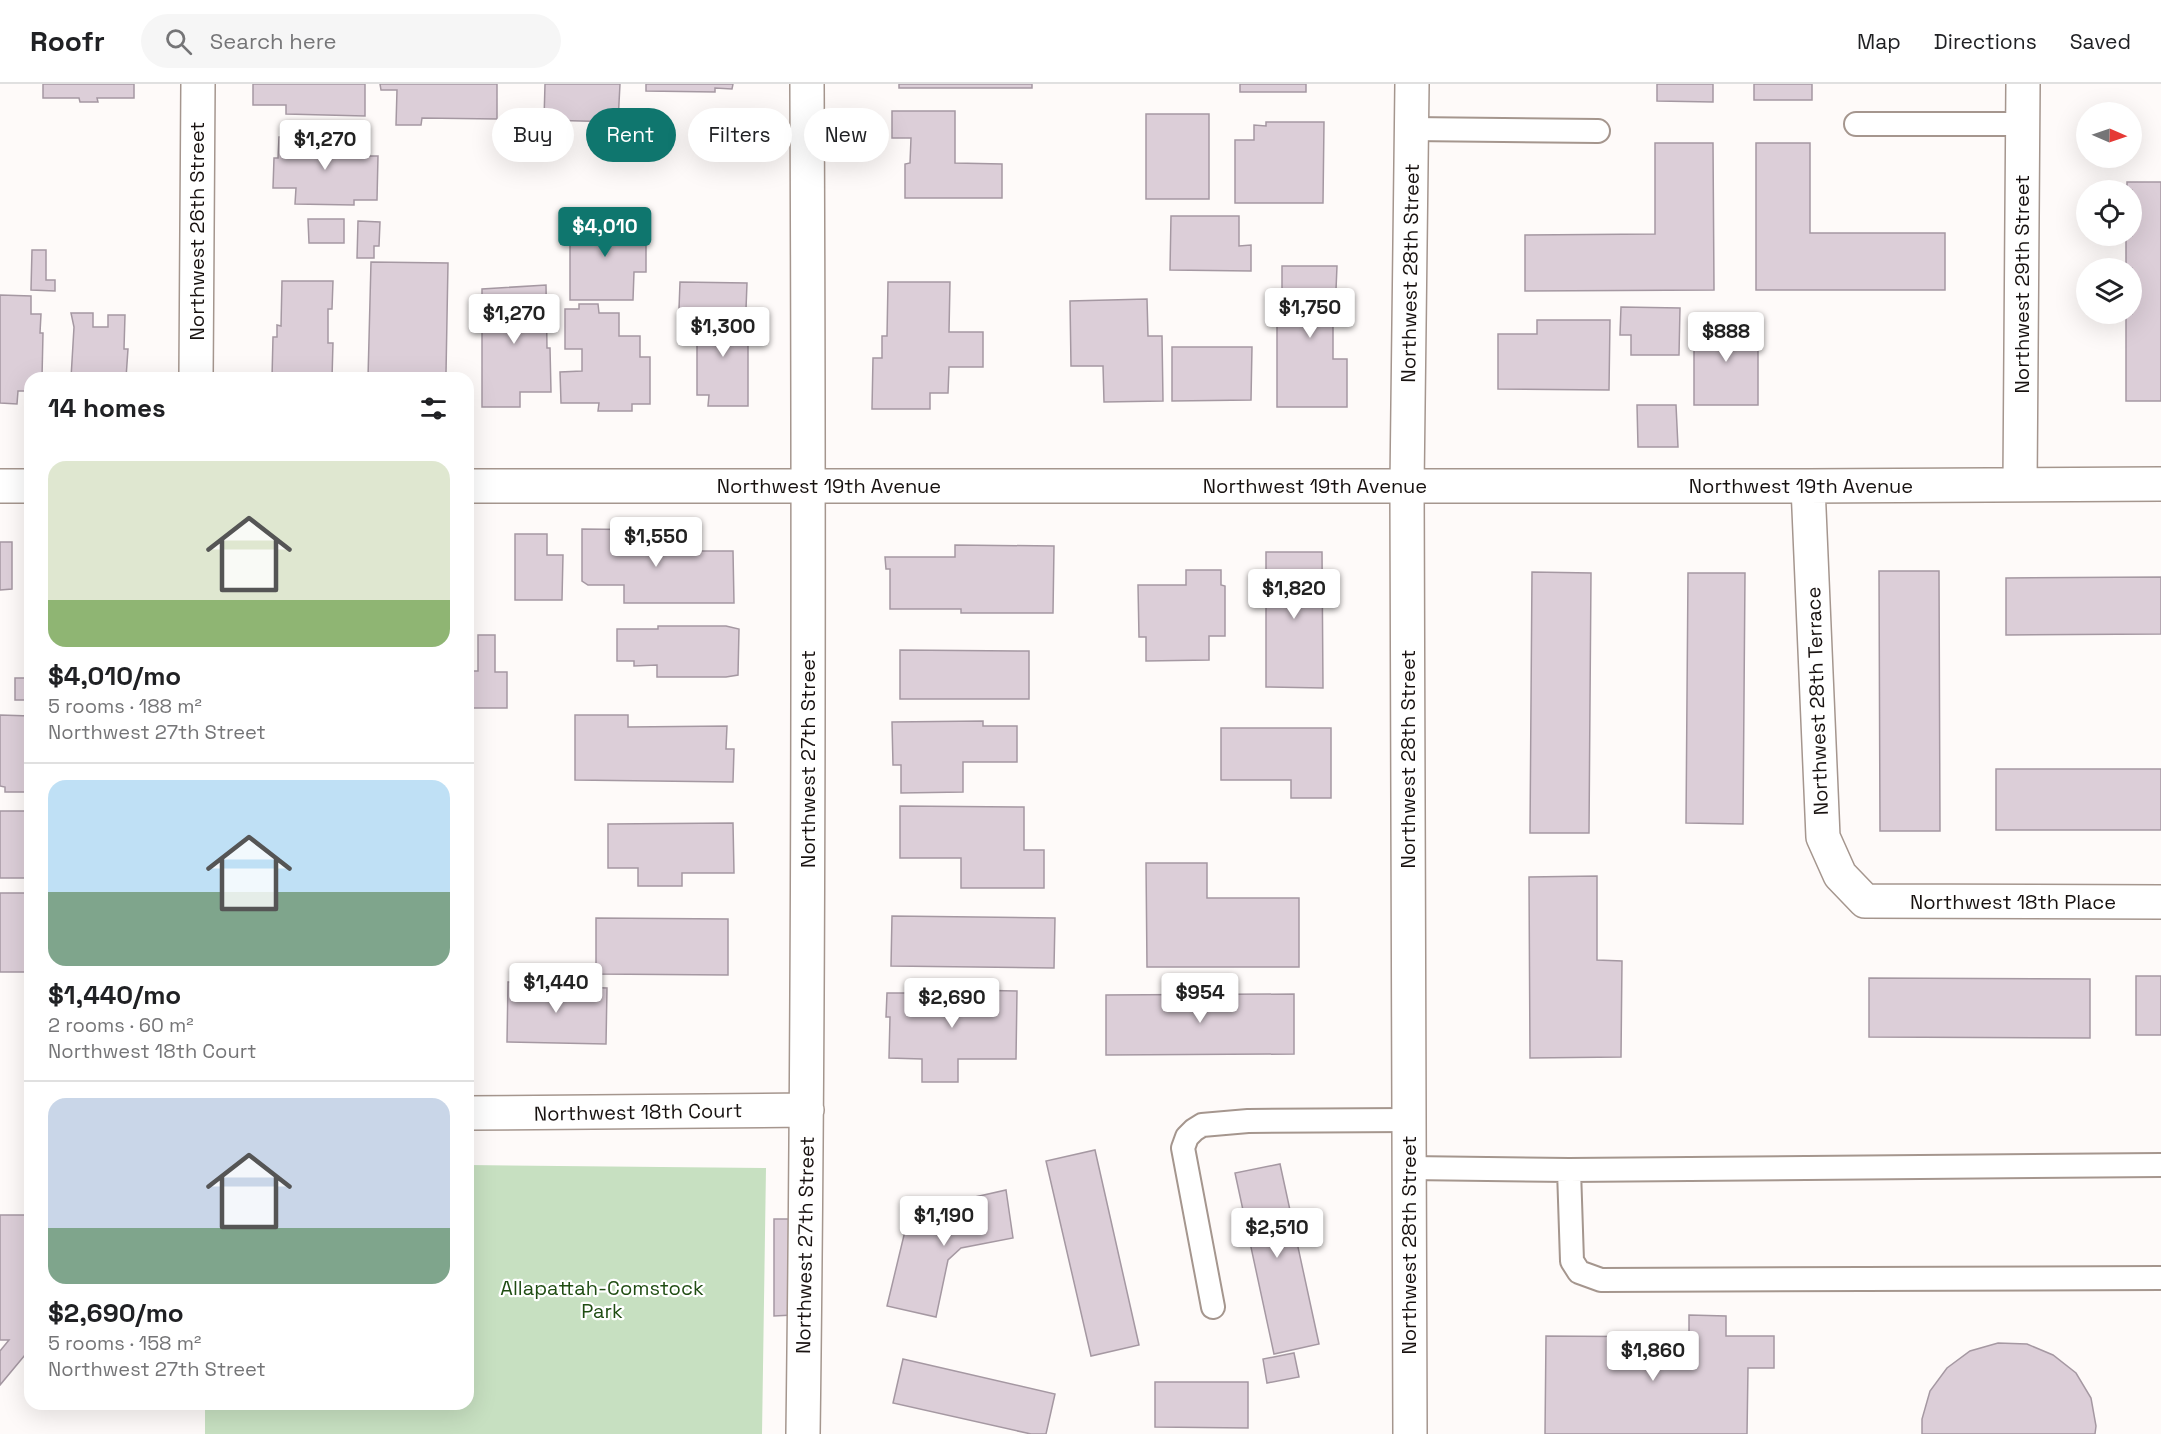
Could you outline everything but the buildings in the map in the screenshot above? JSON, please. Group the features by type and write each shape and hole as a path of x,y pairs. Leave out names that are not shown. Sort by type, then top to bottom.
{"street":[{"name":"Northwest 26th Street","path":"196,372 198,84"},
{"name":"Northwest 27th Street","path":"803,1434 807,1110 809,487 807,84"},
{"name":"Northwest 28th Street","path":"1410,1434 1407,486 1412,84"},
{"name":"Northwest 29th Street","path":"2020,485 2023,84"},
{"name":"Northwest 19th Avenue","path":"474,486 2161,484"},
{"path":"0,486 24,486"},
{"name":"Northwest 28th Terrace","path":"1808,486 1823,837 1840,875 1865,901"},
{"name":"Northwest 18th Place","path":"1865,901 2161,902"},
{"name":"Northwest 18th Court","path":"474,1113 807,1110"}],"lane":[{"path":"1856,124 2023,124"},
{"path":"1411,129 1598,131"},
{"path":"1213,1307 1183,1149 1187,1137 1194,1130 1202,1125 1248,1121 1409,1120"},
{"path":"1409,1168 1569,1170 2161,1165"},
{"path":"1569,1170 1572,1261 1579,1272 1600,1280 2161,1278"}],"green space":[{"name":"Allapattah-Comstock Park","path":"474,1165 766,1168 762,1434 205,1434 205,1410 474,1410"}]}
